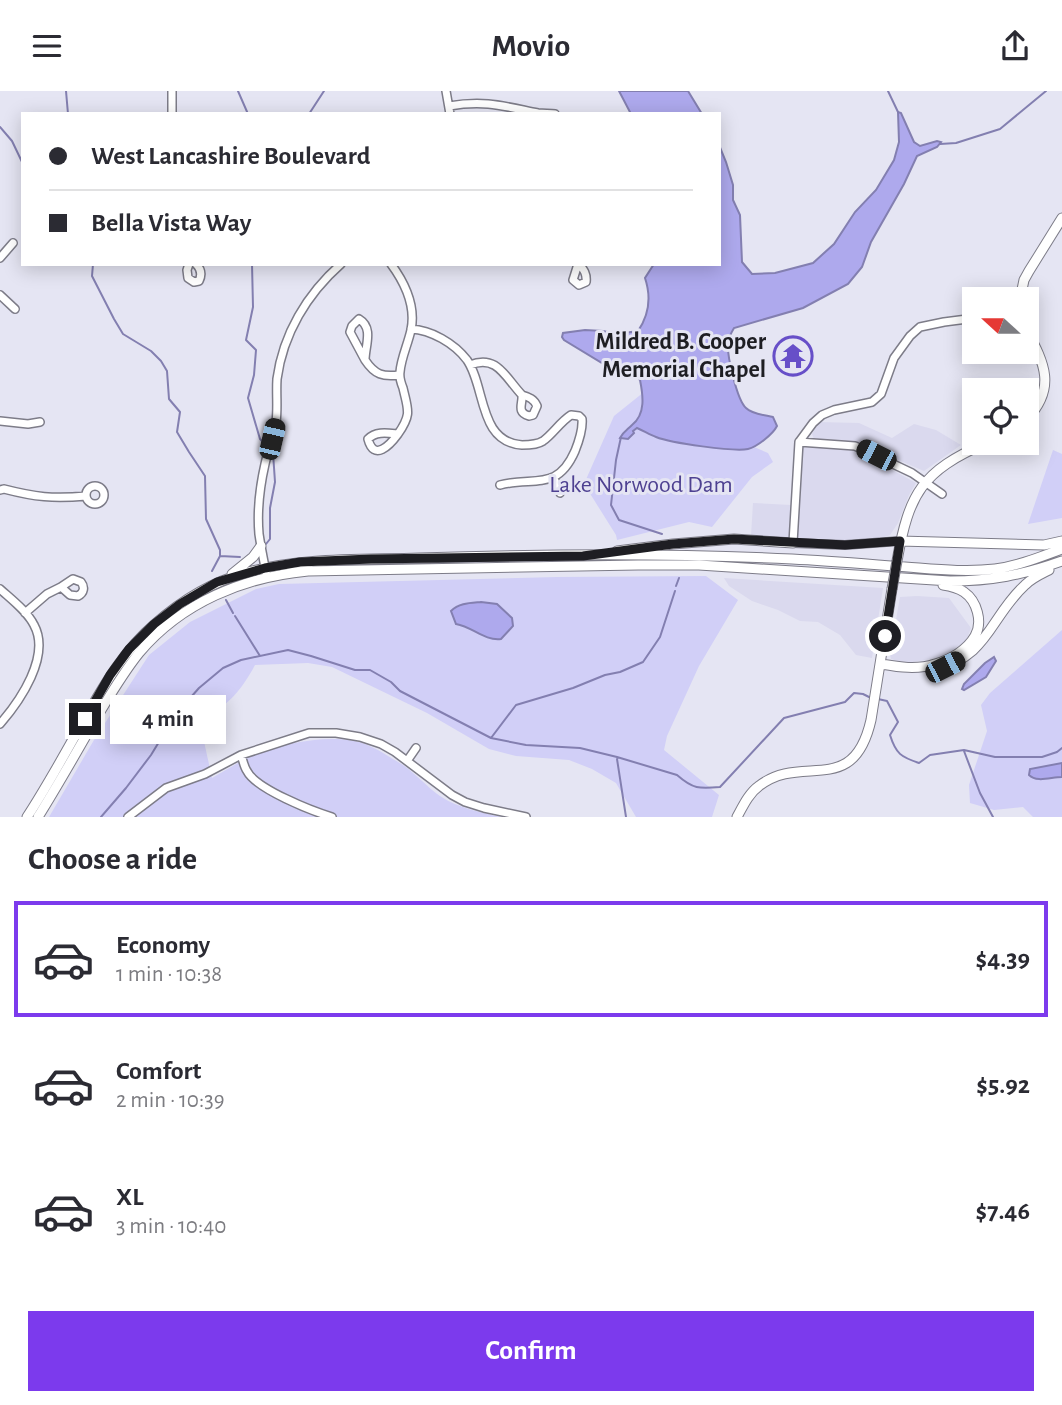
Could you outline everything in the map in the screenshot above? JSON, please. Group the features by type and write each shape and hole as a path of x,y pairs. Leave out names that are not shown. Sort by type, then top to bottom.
{"main road":[{"path":"1023,287 1029,271 1062,218"},
{"path":"1039,402 1045,373 1040,354"},
{"path":"737,817 757,786 773,777 834,768 848,763 860,749 871,720 900,541 907,517 925,483 938,469 962,453"},
{"path":"907,517 909,533 929,542"},
{"path":"583,556 734,539 793,543"},
{"path":"900,541 1044,545 1062,541"},
{"path":"27,817 110,675 129,649 154,624 180,604 240,569 261,546"},
{"path":"217,582 300,562 583,556 793,559 960,571 994,569 1026,562 1062,549"},
{"path":"880,667 902,673 922,673 945,667 963,658 980,645 1027,582 1062,563"},
{"path":"38,817 117,683 141,651 159,632 201,602 266,572 699,565 976,581 1002,578 1062,563"},
{"path":"865,576 956,588 972,600 978,610 978,629 963,651 937,664 880,667"}],"street":[{"path":"172,91 172,112"},
{"path":"446,91 449,110 480,102 535,112"},
{"path":"0,258 13,243"},
{"path":"188,266 188,278 194,282 201,277 197,266"},
{"path":"266,572 259,531 260,499 265,464 276,421 279,367 296,318 308,299 339,266"},
{"path":"392,266 411,302 413,314 400,375 408,409 407,422 398,434"},
{"path":"0,295 15,309"},
{"path":"365,361 368,332 366,325 359,319 352,325 350,332 365,361 370,368 378,375 400,375"},
{"path":"900,541 845,545 793,543 799,442 822,415 834,409 872,402 881,394 894,358 920,327 962,320"},
{"path":"411,329 434,334 467,361 486,416 503,440 529,445 542,442 570,415 582,419 575,452 564,470 554,478 546,480 500,485"},
{"path":"470,366 483,361 491,363 522,395"},
{"path":"0,421 27,424 40,422"},
{"path":"799,442 855,446 896,464 942,494"},
{"path":"554,478 560,493"},
{"path":"0,490 45,497 86,496"},
{"path":"25,613 47,594 61,587"},
{"path":"0,589 34,623 38,633 39,650 25,690 0,724"},
{"path":"128,817 166,788 205,774 241,755 309,733 336,733 381,744 465,802 526,817"},
{"path":"407,761 416,748"},
{"path":"241,755 247,772 253,778 297,804 332,817"}],"shaded area":[{"path":"619,91 688,91 701,112 630,112"},
{"path":"898,112 901,113 914,142 920,146 941,142 937,147 917,156 871,242 862,267 848,284 803,308 734,328 730,336 729,358 739,396 749,410 773,417 777,426 772,433 756,446 741,450 675,442 637,428 628,439 620,438 640,415 640,380 602,363 564,340 563,333 585,330 617,334 638,331 645,319 648,305 645,278 653,266 721,266 721,150 733,185 733,200 740,215 742,262 752,274 775,273 813,263 834,244 855,212 876,190 894,160 899,142"},
{"path":"818,422 859,423 892,438 914,424 936,430 961,445 924,471 856,442 814,439 812,434"},
{"path":"811,447 856,450 916,483 890,535 882,538 833,541 796,538 801,451"},
{"path":"753,503 791,505 789,539 751,536"},
{"path":"724,578 883,588 872,658 856,655 840,635 818,622 800,621 752,601 729,586"},
{"path":"900,597 949,598 971,628 966,641 946,655 931,659 901,662 891,659"},
{"path":"481,602 497,604 512,618 513,626 501,639 489,638 456,624 451,611 454,608"},
{"path":"994,657 996,661 986,677 962,689 985,663"},
{"path":"1062,763 1062,777 1040,779 1029,775 1030,769"}],"green space":[{"name":"Lake Norwood Dam","path":"644,392 640,414 625,430 633,431 637,428 655,437 740,450 754,447 768,453 773,462 752,477 712,527 689,522 617,540 584,484 614,416"},
{"path":"1053,450 1062,454 1062,518 1028,524"},
{"path":"706,576 738,600 699,666 667,736 664,750 719,795 712,817 636,817 616,783 592,769 569,760 516,756 489,749 427,713 332,667 308,663 255,665 232,698 200,723 212,778 245,759 288,744 337,739 352,741 370,746 403,765 454,804 501,817 49,817 94,740 149,655 190,622 256,589 279,584"},
{"path":"1062,630 1062,817 1033,817 1023,807 994,810 970,803 969,785 987,731 981,705 990,693"}],"waterway":[{"path":"66,91 68,112"},
{"path":"238,91 247,112"},
{"path":"310,112 324,91"},
{"path":"888,91 898,112"},
{"path":"940,144 956,143 1000,129 1046,91"},
{"path":"0,127 12,141 21,160"},
{"path":"93,266 92,276 123,334 151,351 167,371 169,399 180,412 177,432 205,476 206,519 220,550 220,556 212,571"},
{"path":"252,266 253,307 246,340 256,350 254,375 248,398 260,439 266,445"},
{"path":"621,437 611,505 619,520 662,534"},
{"path":"266,544 270,539 270,508 275,482 273,453"},
{"path":"220,556 240,557"},
{"path":"676,586 679,578"},
{"path":"491,738 516,705 573,688 643,662 660,637 675,591"},
{"path":"226,600 233,613"},
{"path":"235,616 260,656"},
{"path":"101,817 151,755 176,714 199,688 223,668 241,660 288,650 355,670 370,670 391,682 400,691 491,738 526,745 580,748 677,775 701,788 720,787 784,718 845,702 854,693 869,697"},
{"path":"878,699 887,701 898,722 890,735 897,751 903,757 919,763 930,755 964,750 995,757 1042,757 1062,748"},
{"path":"964,751 980,793 993,817"},
{"path":"617,759 626,817"}],"place":[{"name":"Mildred B. Cooper Memorial Chapel","path":"793,356"}],"route":[{"path":"85,719 110,675 129,649 154,624 180,604 217,582 243,573 300,562 583,556 734,539 845,545 900,541 885,636"}]}
